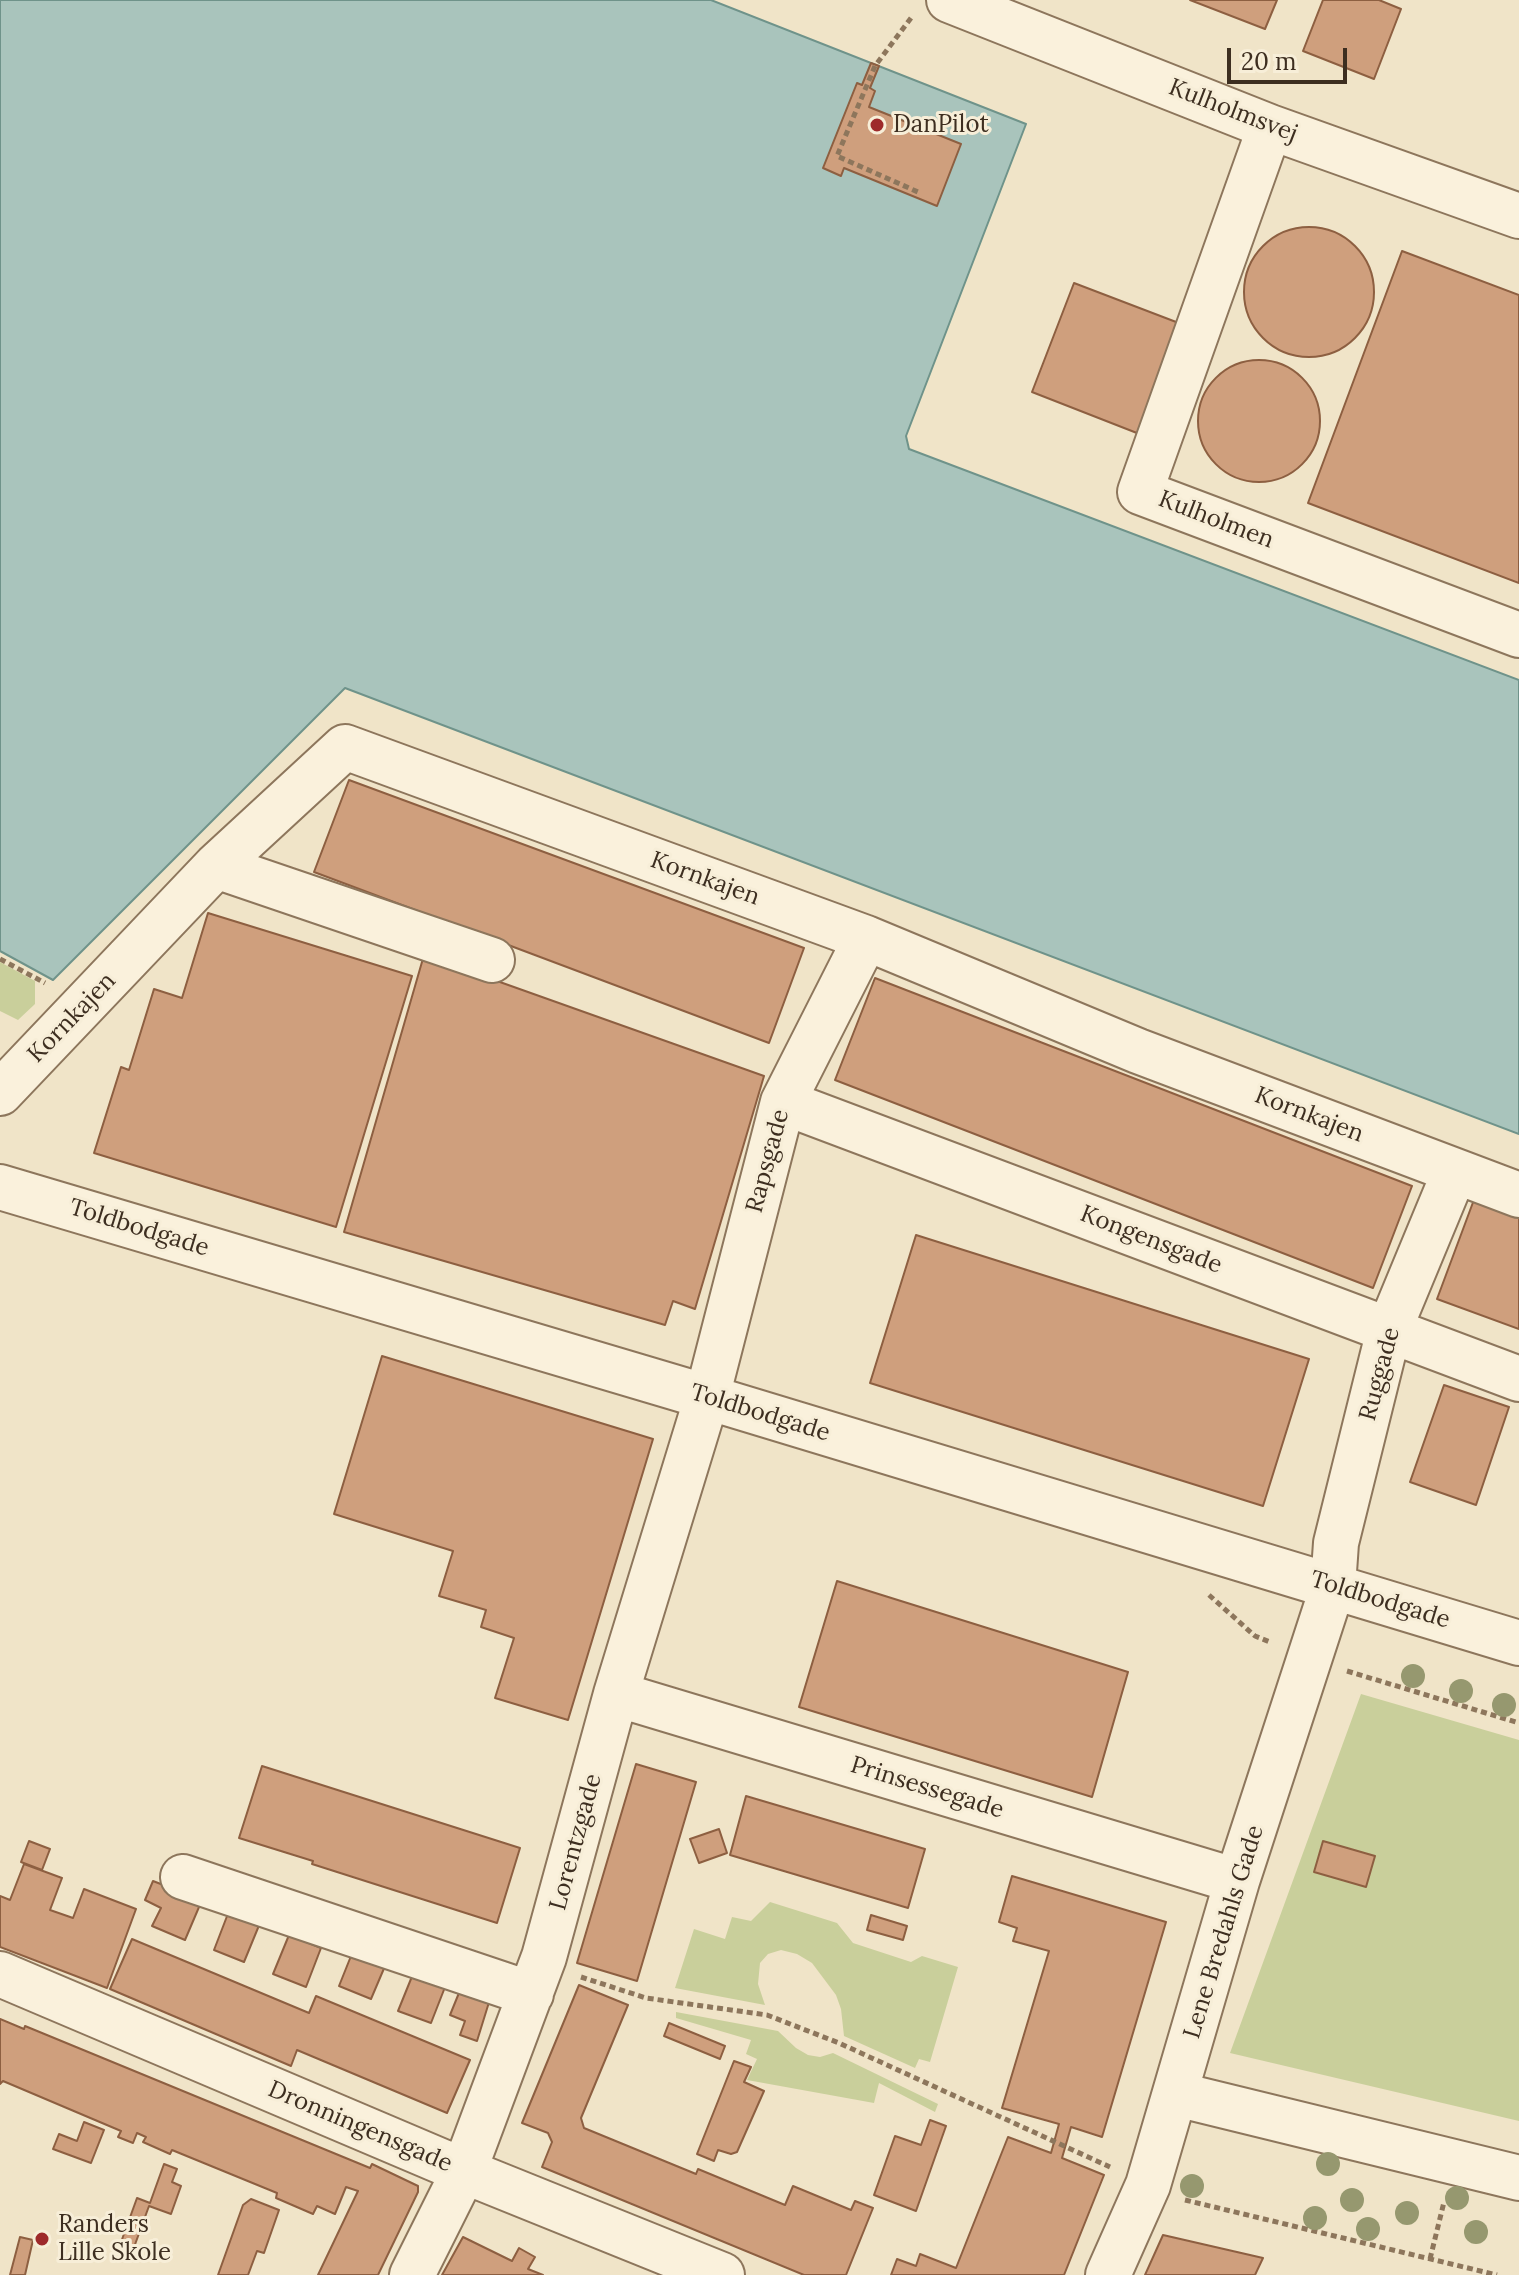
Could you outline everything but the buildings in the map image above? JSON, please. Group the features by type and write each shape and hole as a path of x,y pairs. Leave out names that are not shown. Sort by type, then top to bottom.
{"street":[{"name":"Kulholmsvej","path":"935,3 1519,216"},
{"name":"Kulholmen","path":"1270,127 1140,492 1519,635"},
{"name":"Kornkajen","path":"4,1085 216,866 345,747 866,938 1138,1051 1519,1195"},
{"path":"216,866 492,960"},
{"name":"Rapsgade","path":"707,1397 783,1102 866,938"},
{"name":"Kongensgade","path":"783,1102 1519,1379"},
{"name":"Ruggade","path":"1333,1586 1336,1543 1389,1330 1455,1171"},
{"name":"Toldbodgade","path":"0,1187 1519,1643"},
{"name":"Lorentzgade","path":"412,2275 464,2171 536,1979 616,1694 707,1397"},
{"name":"Lene Bredahls Gade","path":"1108,2275 1148,2185 1237,1881 1333,1586"},
{"name":"Prinsessegade","path":"616,1694 1237,1881"},
{"path":"183,1877 536,1979"},
{"name":"Dronningensgade","path":"0,1974 464,2171 722,2275"},
{"path":"1176,2094 1519,2178"}],"path":[{"path":"918,192 837,156 875,66 935,3"},
{"path":"1208,1594 1255,1636 1349,1671 1519,1723"},
{"path":"536,1979 767,2015 839,2043 1190,2202 1497,2275"},
{"path":"1430,2259 1453,2162"}],"green space":[{"path":"0,962 35,981 35,1004 18,1020 0,1011"},
{"path":"1361,1694 1519,1740 1519,2121 1230,2053"},
{"path":"770,1902 837,1923 853,1943 911,1962 922,1956 958,1967 930,2062 919,2059 915,2068 844,2036 836,1995 812,1963 797,1954 781,1950 768,1954 760,1963 758,1984 765,2005 675,1988 694,1929 725,1939 732,1917 751,1921"},
{"path":"676,2012 778,2031 808,2055 820,2057 833,2053 938,2104 935,2112 879,2083 874,2103 747,2080 757,2059 746,2054 751,2040 676,2018"}],"water":[{"path":"0,0 711,0 1026,124 906,436 909,449 1519,680 1519,1134 345,688 53,980 0,951"}],"place":[{"name":"DanPilot","path":"877,125"},
{"name":"Randers Lille Skole","path":"42,2239"}]}
